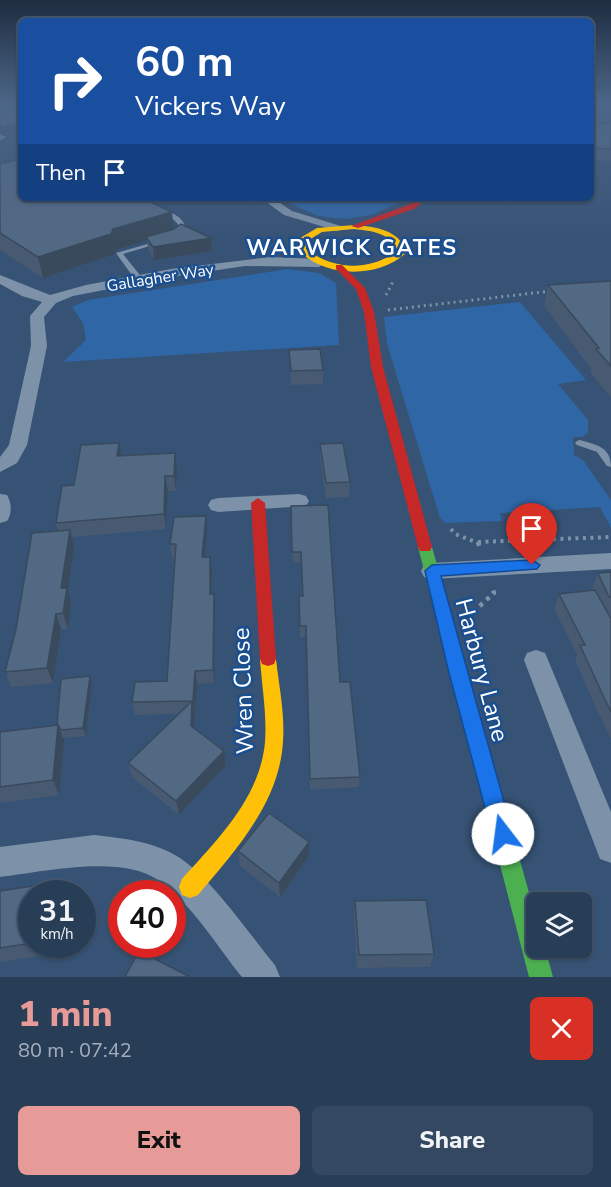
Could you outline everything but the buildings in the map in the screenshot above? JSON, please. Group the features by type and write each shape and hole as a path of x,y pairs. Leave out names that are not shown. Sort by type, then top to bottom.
{"street":[{"path":"270,201 288,213 338,227 372,229 393,236 411,207"},
{"path":"354,227 411,207 420,201"},
{"path":"288,213 304,240 305,254 319,263 339,267 365,268 390,263"},
{"path":"304,240 338,227"},
{"name":"Harbury Lane","path":"369,303 376,283 390,263 403,252 401,243 393,236"},
{"name":"Gallagher Way","path":"270,260 304,240"},
{"name":"Gallagher Way","path":"51,300 73,292 139,279 270,260 319,263"},
{"name":"Harbury Lane","path":"339,267 358,283 369,303 377,367 541,977"},
{"path":"0,279 27,293 51,300 37,316 39,346 18,445 10,459 0,466"},
{"path":"0,500 0,516"},
{"path":"218,505 299,501"},
{"name":"Wren Close","path":"190,887 251,813 271,766 274,749 258,502"},
{"path":"432,571 611,561"},
{"path":"536,660 611,848"},
{"path":"0,862 94,850 127,854 165,866 190,887 263,977"}],"lane":[{"path":"139,279 119,253 173,238 184,229 178,219 157,209"},
{"path":"580,443 600,450 611,464"}],"path":[{"path":"384,301 397,276"},
{"path":"384,317 383,310 554,291"},
{"path":"445,523 455,534 478,542 611,537"},
{"path":"478,542 484,557"}],"shaded area":[{"path":"285,201 403,201 371,215 346,219 318,216"},
{"path":"288,269 319,273 336,283 339,345 63,362 86,340 83,323 72,307 88,300"},
{"path":"520,302 586,380 558,384 588,420 588,433 582,437 573,437 574,455 583,460 611,500 611,528 600,507 500,513 502,521 445,523 440,518 387,344 384,317"}],"traffic: fast":[{"path":"425,547 541,977"}],"traffic: slow":[{"path":"354,227 376,230 390,235 400,245 403,252 379,265 352,269 325,264 302,250 303,240 320,230 354,227"},
{"path":"190,887 241,825 252,808 269,771 274,730 268,659"}],"traffic: jam":[{"path":"355,226 411,207 420,201"},
{"path":"339,267 360,288 369,312 377,367 425,547"},
{"path":"258,503 268,659"}],"district":[{"name":"WARWICK GATES","path":"352,247"}],"route":[{"path":"503,834 456,669 432,571 532,565"}]}
